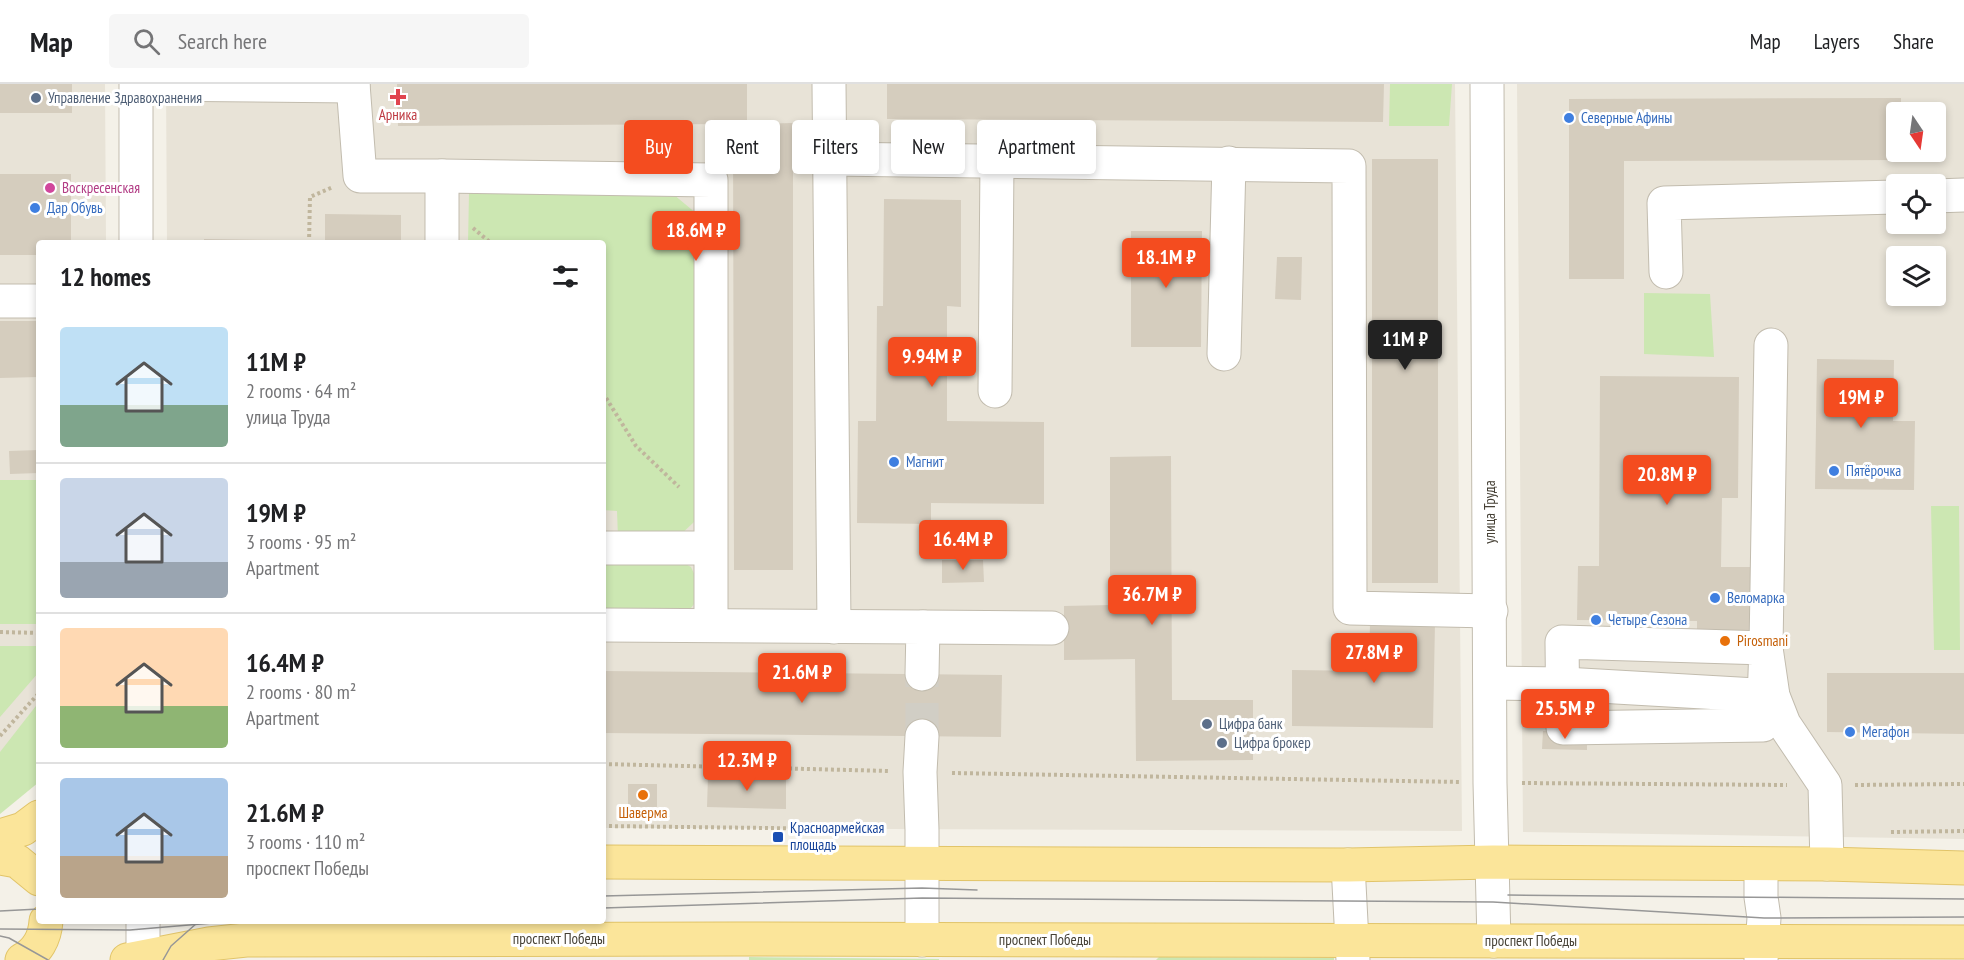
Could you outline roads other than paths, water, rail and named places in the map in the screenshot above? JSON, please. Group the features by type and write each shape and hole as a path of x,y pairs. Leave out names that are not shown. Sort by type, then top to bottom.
{"main road":[{"path":"0,836 23,829 36,819"},
{"path":"0,851 36,853"},
{"path":"0,858 17,861 36,877"},
{"path":"606,862 1348,865 1493,862 1827,864 1964,868"},
{"path":"22,960 43,940 46,924"},
{"name":"проспект Победы","path":"138,959 209,944 246,940 738,950 922,940 1353,950 1494,940 1761,950 1964,942"}],"street":[{"path":"136,84 136,240"},
{"path":"142,84 353,85 360,176 711,180 711,625"},
{"path":"829,84 829,120"},
{"name":"улица Труда","path":"1487,84 1490,783 1494,940"},
{"path":"879,160 977,161"},
{"path":"1096,162 1348,166 1350,608 1491,611"},
{"path":"1224,354 1229,163"},
{"path":"830,174 834,627"},
{"path":"995,391 997,174"},
{"path":"442,176 442,240"},
{"path":"1946,196 1964,195"},
{"path":"1666,272 1664,203 1886,197"},
{"path":"0,301 36,301"},
{"path":"1766,648 1562,642 1563,728 1763,725 1769,696 1766,648 1771,345"},
{"path":"606,548 710,548"},
{"path":"606,625 1052,628"},
{"path":"922,627 922,674"},
{"path":"1491,683 1563,684 1769,696"},
{"path":"1769,696 1784,724 1825,785 1827,864"},
{"path":"922,736 920,772 922,940"},
{"path":"1348,865 1353,950"},
{"path":"1761,865 1761,897 1764,918 1761,950"},
{"path":"138,959 142,924"}],"tunnel":[{"path":"922,674 922,736"}],"tram line":[{"path":"606,896 922,888 977,890"},
{"path":"1508,895 1964,899"},
{"path":"606,908 922,898 1493,902 1764,918 1964,917"},
{"path":"0,911 36,909"},
{"path":"163,960 171,946 196,924"},
{"path":"0,929 130,930 201,924"},
{"path":"0,936 9,938 48,960"}],"place":[{"name":"Арника","path":"398,97"},
{"name":"Управление Здравохранения","path":"36,98"},
{"name":"Северные Афины","path":"1569,118"},
{"name":"Воскресенская","path":"50,188"},
{"name":"Дар Обувь","path":"35,208"},
{"name":"Магнит","path":"894,462"},
{"name":"Пятёрочка","path":"1834,471"},
{"name":"Веломарка","path":"1715,598"},
{"name":"Четыре Сезона","path":"1596,620"},
{"name":"Pirosmani","path":"1725,641"},
{"name":"Цифра банк","path":"1207,724"},
{"name":"Мегафон","path":"1850,732"},
{"name":"Цифра брокер","path":"1222,743"},
{"name":"Шаверма","path":"643,795"},
{"name":"Красноармейская площадь","path":"778,837"}]}
